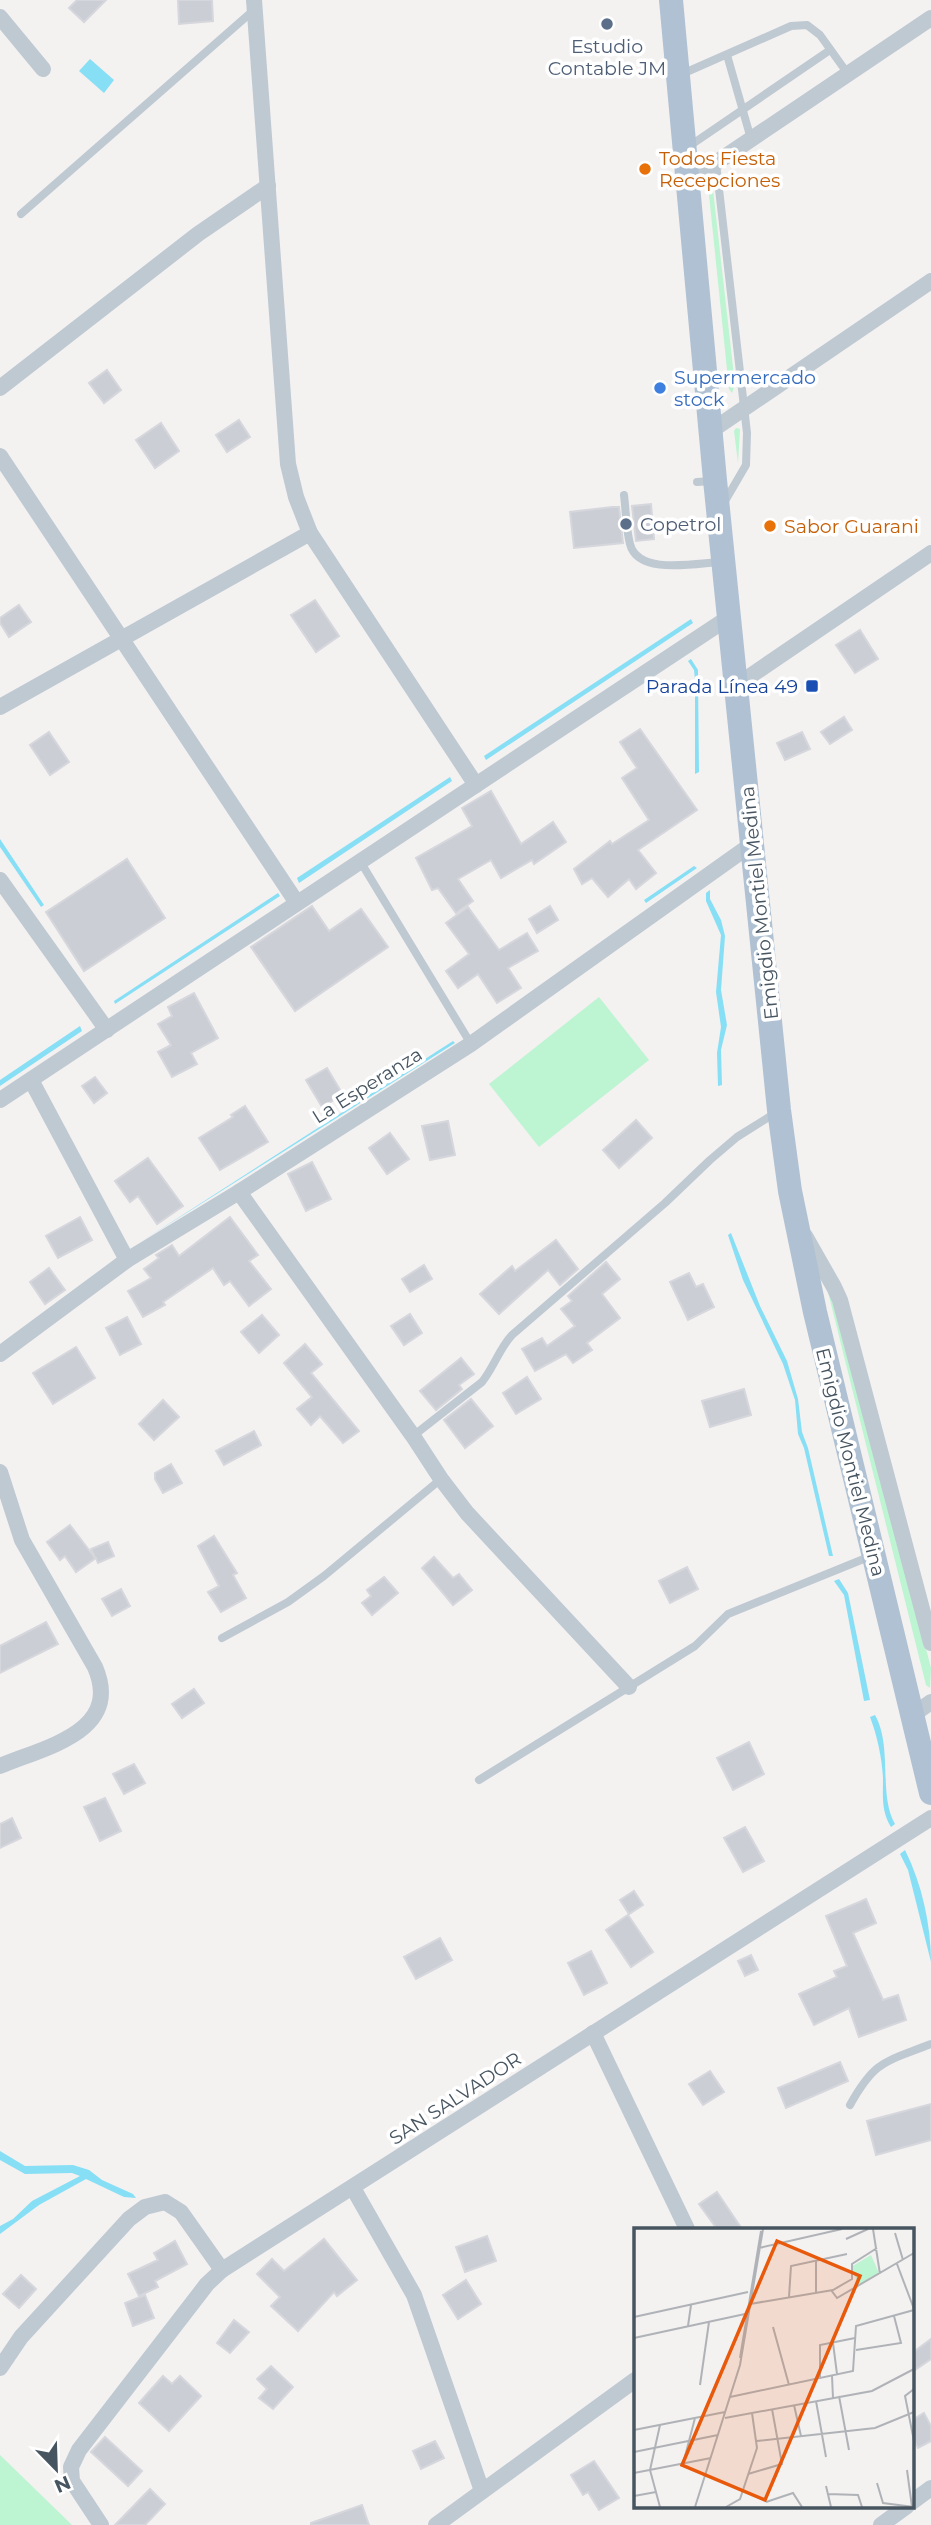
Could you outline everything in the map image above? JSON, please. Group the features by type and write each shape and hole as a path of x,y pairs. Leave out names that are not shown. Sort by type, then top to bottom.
{"main road":[{"name":"Emigdio Montiel Medina","path":"671,0 712,431 706,481 719,524 731,616 779,1110 795,1217 830,1379 874,1555 922,1708 931,1793"}],"street":[{"path":"254,4 288,464 296,497 310,533 476,785"},
{"path":"0,17 43,69"},
{"path":"689,181 931,18"},
{"path":"0,388 198,234 268,186"},
{"path":"712,431 931,281"},
{"path":"0,456 298,903"},
{"path":"0,707 310,533"},
{"path":"737,685 931,552"},
{"path":"0,1100 731,616"},
{"name":"La Esperanza","path":"0,1354 127,1260 471,1044 752,844"},
{"path":"0,880 107,1030"},
{"path":"31,1080 127,1260"},
{"path":"239,1192 413,1436 440,1479 467,1513 629,1687"},
{"path":"795,1217 840,1300 931,1643"},
{"path":"0,1472 22,1540 103,1684 100,1705 92,1722 75,1735 0,1766"},
{"name":"SAN SALVADOR","path":"101,2525 72,2481 71,2467 79,2450 207,2284 222,2270 931,1818"},
{"path":"593,2033 687,2228"},
{"path":"353,2188 414,2295 482,2491"},
{"path":"0,2368 21,2337 129,2219 145,2207 165,2202 181,2212 222,2270"},
{"path":"436,2525 634,2381"},
{"path":"914,2501 931,2488"},
{"path":"881,2525 904,2508"}],"lane":[{"path":"21,214 254,4"},
{"path":"678,75 791,26 807,25 820,35 848,74"},
{"path":"685,149 830,50"},
{"path":"727,55 751,139"},
{"path":"716,163 747,433 746,465 729,492 719,524"},
{"path":"624,495 630,547 641,559 654,566 724,562"},
{"path":"360,862 471,1044"},
{"path":"413,1436 482,1382 490,1372 503,1344 512,1335 665,1203 719,1152 779,1110"},
{"path":"222,1638 288,1602 324,1576 440,1479"},
{"path":"479,1780 695,1646 719,1621 737,1609 874,1555"},
{"path":"850,2105 863,2083 882,2063 931,2044"}],"green space":[{"path":"712,181 735,385 732,393 729,389 708,185 708,182"},
{"path":"736,428 740,429 738,463 734,431"},
{"path":"599,997 649,1060 539,1147 489,1084"},
{"path":"827,1288 836,1302 931,1668 930,1688 926,1685"},
{"path":"0,2455 72,2525 0,2525"}],"water":[{"path":"90,59 114,80 104,93 79,71"},
{"path":"691,619 693,623 486,760 484,756"},
{"path":"691,659 698,670 699,772 695,774 695,680 694,670 688,661"},
{"path":"450,777 452,781 299,883 297,878"},
{"path":"0,839 44,905 41,907 0,847"},
{"path":"694,866 697,868 646,903 644,900"},
{"path":"710,890 710,899 721,920 725,936 721,990 727,1025 721,1050 722,1085 718,1086 717,1053 721,1027 716,992 721,935 706,901 706,893"},
{"path":"278,893 280,896 115,1004 114,1001"},
{"path":"80,1026 82,1031 0,1086 0,1080"},
{"path":"453,1041 455,1043 139,1243"},
{"path":"731,1233 760,1306 787,1361 833,1556 829,1556 804,1448 798,1434 795,1400 783,1364 743,1280 728,1235"},
{"path":"839,1579 848,1593 870,1700 864,1701 844,1595 834,1581"},
{"path":"875,1715 883,1741 887,1799 895,1824 891,1827 884,1809 882,1763 870,1717"},
{"path":"905,1850 924,1905 931,1962 908,1870 900,1854"},
{"path":"0,2151 25,2166 73,2165 89,2170 136,2198 124,2197 86,2179 39,2205 0,2234 0,2226 13,2219 32,2201 80,2176 72,2173 25,2174 0,2160"}],"building":[{"path":"77,0 106,0 84,22 69,8"},
{"path":"178,0 212,0 213,21 179,24"},
{"path":"107,370 121,390 104,403 89,383"},
{"path":"239,420 250,437 227,452 216,435"},
{"path":"161,423 179,451 155,468 136,440"},
{"path":"651,504 654,539 636,541 632,506"},
{"path":"619,507 623,543 574,548 570,512"},
{"path":"315,600 339,636 316,652 291,615"},
{"path":"19,605 31,622 9,637 0,623 0,618"},
{"path":"860,630 878,659 855,673 836,645"},
{"path":"844,717 852,730 830,744 821,732"},
{"path":"640,729 697,810 638,850 656,873 636,889 629,879 608,897 592,878 582,884 574,869 610,841 612,844 649,820 622,778 637,768 620,742"},
{"path":"49,732 69,762 50,775 30,745"},
{"path":"802,732 810,749 785,760 777,743"},
{"path":"491,791 521,844 553,822 566,842 534,864 532,860 501,878 491,860 458,879 473,901 456,913 438,888 432,890 416,858 472,826 462,808"},
{"path":"127,859 165,918 84,971 46,912"},
{"path":"312,906 329,931 361,909 388,947 295,1011 251,947"},
{"path":"550,906 558,920 537,933 529,919"},
{"path":"468,907 499,950 527,933 538,951 508,968 521,988 497,1003 478,974 458,988 446,971 469,954 446,923"},
{"path":"194,993 218,1038 191,1053 197,1064 172,1077 158,1052 171,1045 158,1024 172,1016 168,1007"},
{"path":"327,1068 343,1095 322,1107 306,1080"},
{"path":"95,1077 107,1093 94,1103 82,1086"},
{"path":"245,1106 268,1142 220,1170 199,1138 233,1117 231,1115"},
{"path":"636,1120 652,1138 619,1168 603,1150"},
{"path":"448,1121 455,1155 430,1160 422,1126"},
{"path":"390,1133 409,1159 387,1174 369,1148"},
{"path":"148,1158 183,1206 157,1224 138,1196 130,1202 115,1181"},
{"path":"312,1162 331,1199 306,1211 288,1174"},
{"path":"80,1217 92,1240 58,1258 46,1236"},
{"path":"230,1217 258,1255 249,1261 271,1289 249,1306 230,1281 224,1285 213,1268 163,1302 165,1305 143,1317 128,1291 151,1278 144,1269 159,1258 156,1255 172,1245 179,1256"},
{"path":"556,1240 578,1269 560,1285 548,1270 499,1314 480,1294 512,1266 515,1271"},
{"path":"606,1262 620,1279 602,1294 620,1318 587,1343 592,1350 573,1363 566,1354 535,1371 522,1349 542,1338 547,1346 575,1326 561,1309 572,1301 568,1296"},
{"path":"424,1265 432,1279 410,1292 402,1279"},
{"path":"49,1268 65,1290 45,1304 30,1282"},
{"path":"689,1273 696,1287 703,1284 714,1307 688,1320 670,1282"},
{"path":"410,1314 422,1333 404,1345 391,1326"},
{"path":"262,1315 279,1335 259,1353 241,1332"},
{"path":"127,1317 141,1344 120,1355 106,1328"},
{"path":"305,1344 322,1364 311,1373 359,1431 343,1443 320,1416 311,1425 297,1409 312,1397 284,1363"},
{"path":"76,1347 95,1378 53,1404 33,1373"},
{"path":"461,1358 474,1374 459,1385 462,1389 436,1410 420,1391"},
{"path":"527,1377 541,1399 516,1414 503,1393"},
{"path":"744,1389 751,1415 710,1427 702,1401"},
{"path":"471,1399 493,1426 465,1448 444,1420"},
{"path":"163,1400 179,1417 154,1440 139,1424"},
{"path":"254,1431 261,1445 224,1465 216,1451"},
{"path":"171,1464 182,1483 163,1493 155,1479 155,1473"},
{"path":"70,1525 95,1558 91,1549 108,1542 114,1556 98,1563 96,1558 76,1572 65,1556 60,1560 47,1542"},
{"path":"214,1536 237,1573 233,1575 246,1598 221,1612 208,1592 219,1586 198,1546"},
{"path":"434,1557 453,1578 459,1574 472,1590 453,1605 422,1568"},
{"path":"687,1567 698,1589 670,1603 659,1581"},
{"path":"384,1577 398,1593 372,1615 362,1603 371,1596 367,1590"},
{"path":"121,1589 130,1606 112,1616 102,1599"},
{"path":"46,1622 58,1644 0,1673 0,1646"},
{"path":"194,1689 204,1703 182,1718 172,1704"},
{"path":"749,1742 764,1774 733,1790 717,1758"},
{"path":"134,1764 145,1783 124,1794 113,1774"},
{"path":"105,1798 121,1831 100,1841 84,1807"},
{"path":"12,1818 21,1838 0,1848 0,1824"},
{"path":"745,1827 764,1861 743,1872 724,1838"},
{"path":"634,1891 643,1905 629,1914 620,1900"},
{"path":"866,1899 876,1923 853,1933 883,2000 898,1995 906,2020 859,2037 849,2008 814,2025 799,1994 837,1977 834,1971 847,1966 826,1916"},
{"path":"628,1915 653,1952 631,1967 606,1930"},
{"path":"440,1938 452,1960 416,1979 404,1957"},
{"path":"591,1951 607,1983 584,1995 568,1963"},
{"path":"751,1955 758,1970 745,1976 738,1961"},
{"path":"840,2062 848,2081 786,2108 778,2088"},
{"path":"710,2071 724,2092 703,2105 689,2084"},
{"path":"931,2104 931,2140 876,2155 867,2121"},
{"path":"717,2192 741,2228 716,2228 699,2204"},
{"path":"487,2236 496,2261 465,2272 456,2247"},
{"path":"324,2239 357,2280 337,2296 334,2292 298,2331 271,2306 280,2297 257,2274 272,2259 284,2271"},
{"path":"175,2241 187,2264 155,2281 158,2287 139,2296 128,2274 158,2260 154,2253"},
{"path":"21,2275 36,2289 19,2308 3,2294"},
{"path":"466,2280 481,2304 458,2319 443,2295"},
{"path":"145,2295 154,2318 133,2326 125,2303"},
{"path":"234,2320 249,2332 230,2353 217,2343"},
{"path":"931,2339 931,2359 914,2371 914,2352"},
{"path":"271,2366 293,2387 273,2409 259,2398 267,2389 257,2379"},
{"path":"163,2376 172,2384 180,2376 201,2396 169,2431 139,2403"},
{"path":"924,2413 931,2426 931,2441 918,2448 914,2440 914,2419"},
{"path":"105,2437 142,2471 128,2486 91,2452"},
{"path":"435,2441 444,2458 421,2469 413,2451"},
{"path":"594,2461 619,2498 599,2510 588,2492 583,2495 571,2475"},
{"path":"150,2489 165,2504 145,2525 115,2525"},
{"path":"362,2505 369,2525 311,2525 311,2523"}],"place":[{"name":"Estudio Contable JM","path":"607,24"},
{"name":"Todos Fiesta Recepciones","path":"645,169"},
{"name":"Supermercado stock","path":"660,388"},
{"name":"Copetrol","path":"626,524"},
{"name":"Sabor Guarani","path":"770,526"},
{"name":"Parada Línea 49","path":"812,686"}]}
